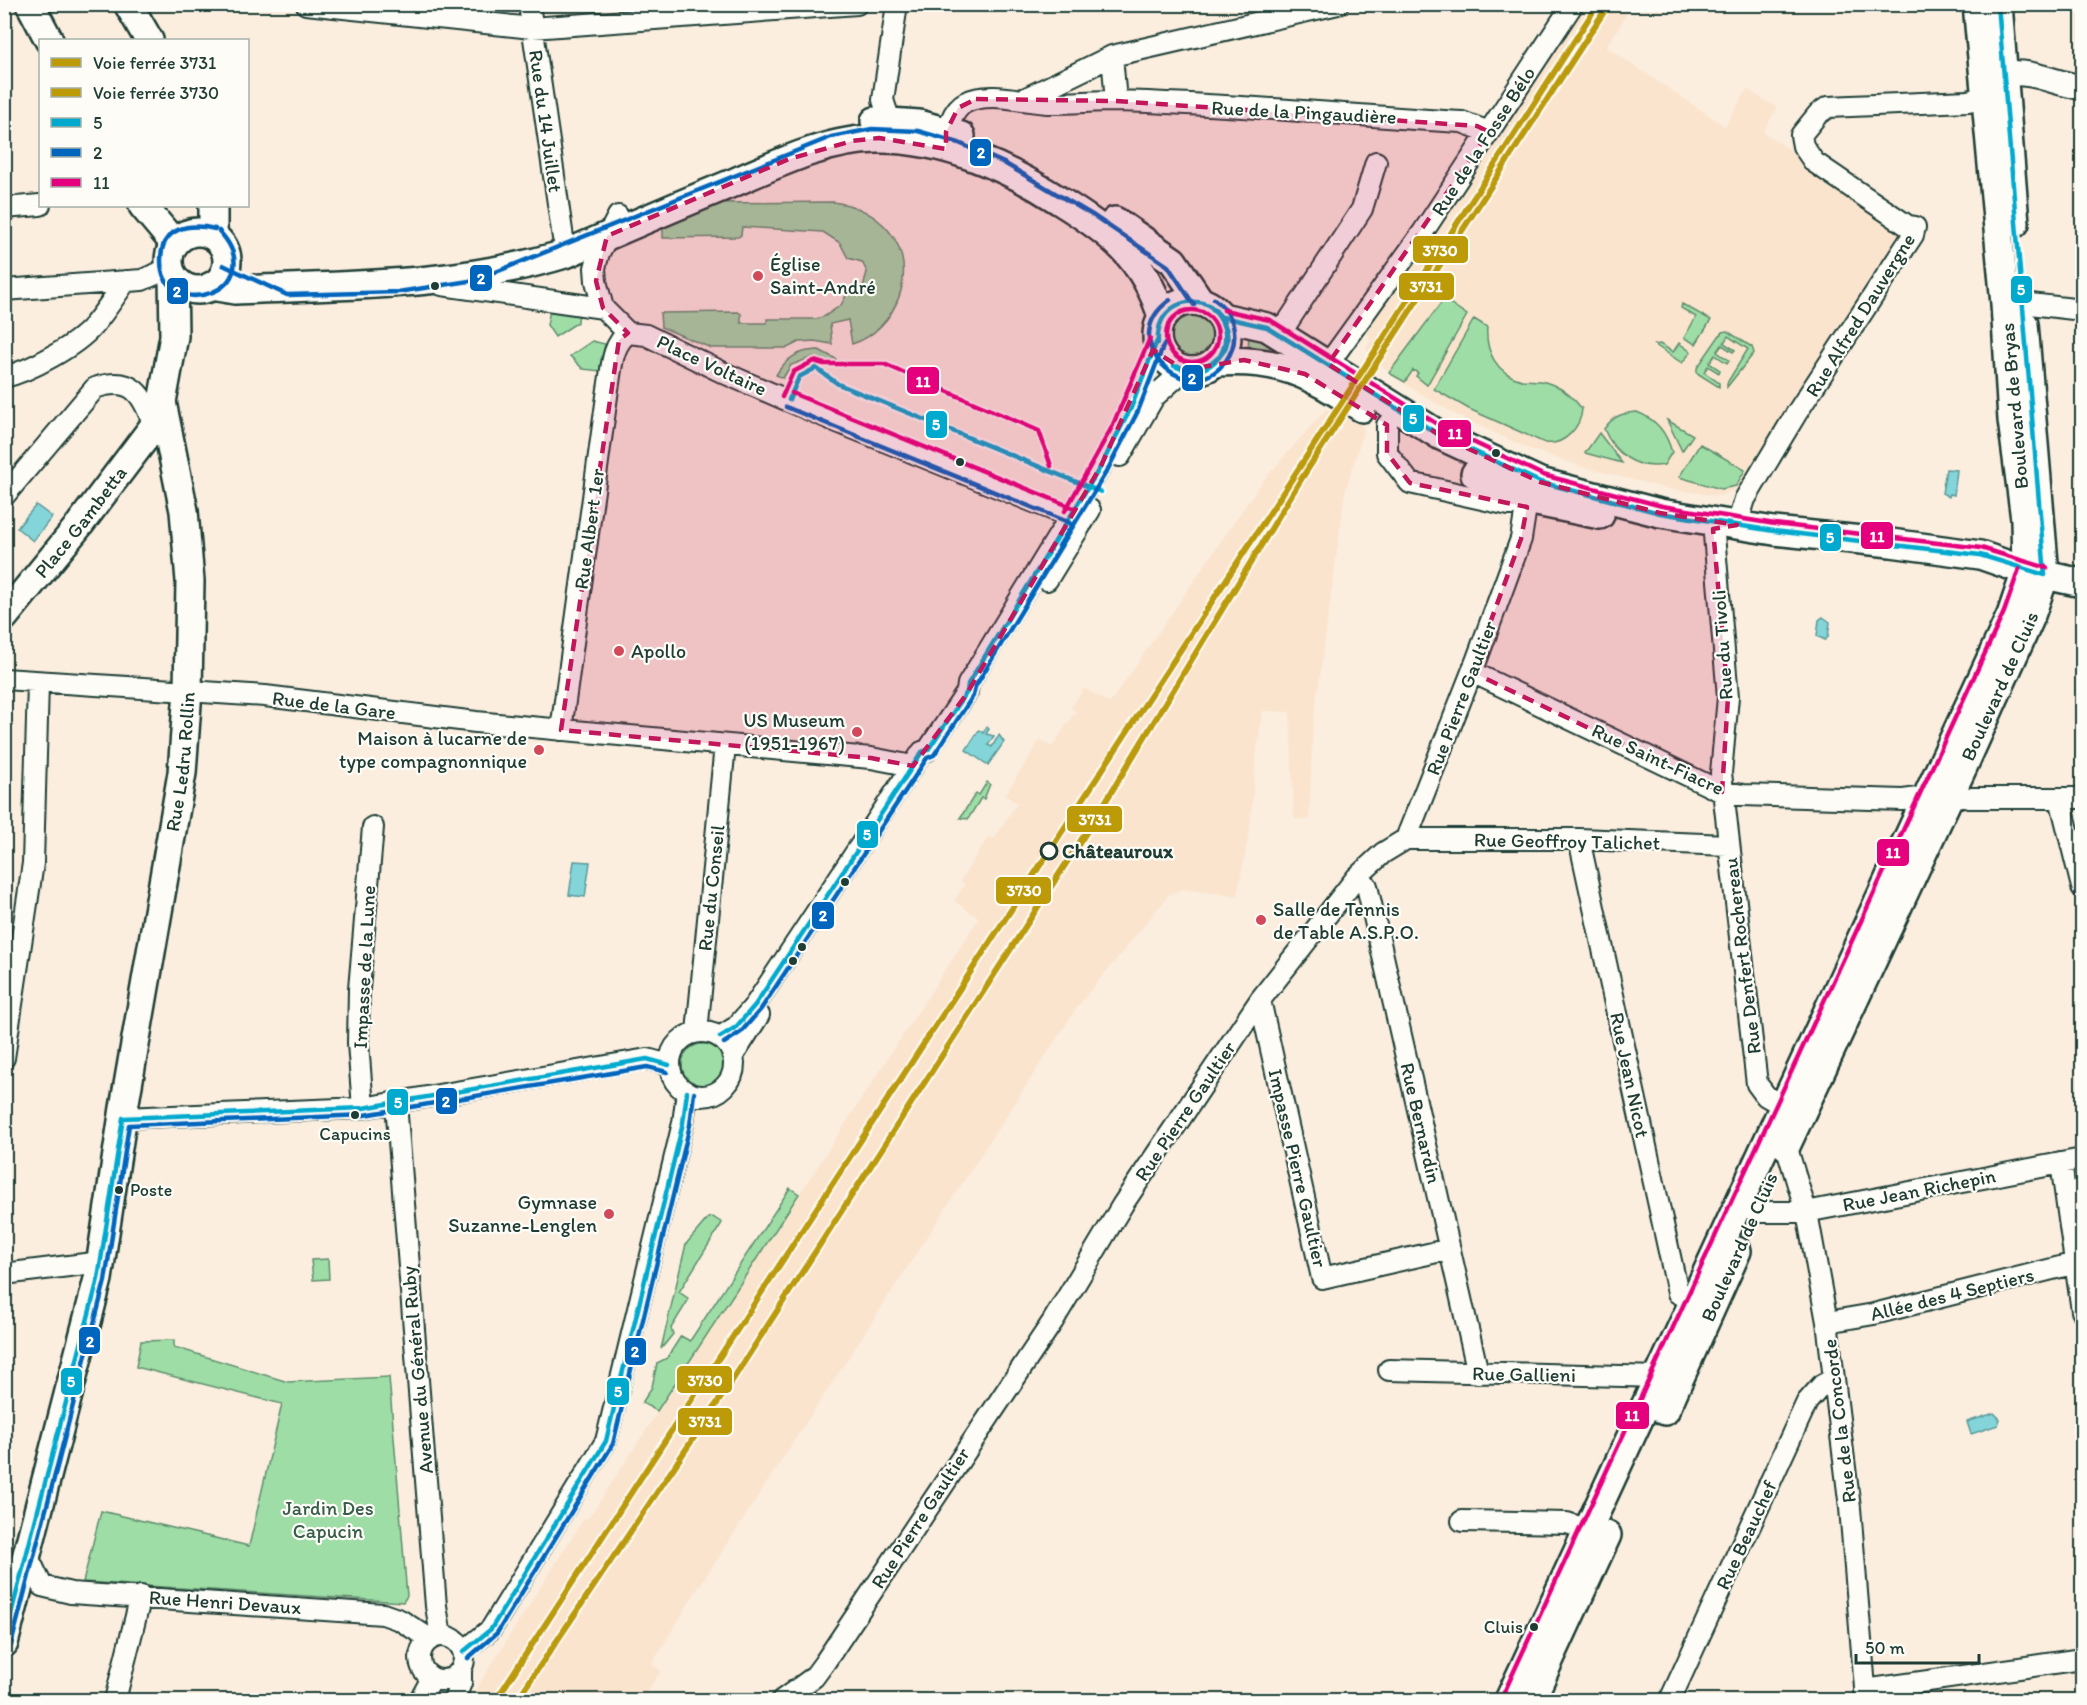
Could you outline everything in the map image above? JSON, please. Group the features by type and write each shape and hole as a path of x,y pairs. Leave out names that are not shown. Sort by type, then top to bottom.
{"main road":[{"path":"30,4 49,39"},
{"name":"Boulevard de Bryas","path":"1977,4 1984,97 2013,304"},
{"name":"Boulevard de Bryas","path":"1998,4 2004,74 2013,304 2012,420 2025,519 2036,573"},
{"path":"135,7 149,39"},
{"path":"144,207 172,262 179,283 204,288 235,290 425,282 532,264 565,246 828,130 881,114 920,124 964,154 1037,186 1091,220 1128,251 1155,295 1159,329 1166,360 1184,370 1206,368 1216,362 1227,341 1227,329 1222,317 1209,304 1200,301 1179,303 1159,329"},
{"path":"612,226 789,159 852,141 879,138 946,140 1007,156 1122,226 1173,261 1200,301"},
{"path":"204,288 223,274 213,207"},
{"path":"172,262 180,237 196,232 288,288"},
{"name":"Place Gambetta","path":"4,617 80,524 158,414 174,336 172,262"},
{"name":"Place Gambetta","path":"174,336 204,288"},
{"path":"1222,317 1257,323 1280,334 1323,373 1387,425 1430,452 1524,497 1544,504 1622,518 1650,517 1725,530 1980,555 2036,573 2082,583"},
{"path":"1216,362 1269,363 1323,373 1441,436 1540,482 1725,530"},
{"name":"Rue Ledru Rollin","path":"4,1643 27,1564 87,1331 101,1262 123,1118 182,773 188,690 190,581 183,501 158,414"},
{"name":"Boulevard de Cluis","path":"1509,1701 1598,1533 1755,1212 1938,795 2011,615 2036,573"},
{"name":"Boulevard de Cluis","path":"1531,1701 1660,1377 1694,1300 1784,1106 1938,795"}],"street":[{"path":"306,4 532,28 857,4"},
{"name":"Rue du 14 Juillet","path":"529,4 565,246"},
{"path":"852,141 881,114 897,4"},
{"path":"1024,99 1112,56 1338,4"},
{"name":"Rue de la Fosse Bélo","path":"1323,373 1423,232 1573,4"},
{"path":"1112,56 1116,101"},
{"path":"1984,97 2004,74 2020,72 2043,75 2082,87"},
{"name":"Rue Alfred Dauvergne","path":"1725,530 1916,227 1908,226 1814,162 1803,146 1801,135 1818,114 1828,107 1968,101 1984,97"},
{"name":"Rue de la Pingaudière","path":"946,140 958,108 976,99 1024,99 1049,103 1116,101 1462,122 1489,132"},
{"path":"1280,334 1362,209 1376,162"},
{"path":"4,208 39,205"},
{"path":"612,226 595,268 603,308 628,333"},
{"path":"4,290 126,281 156,276 172,262"},
{"path":"4,377 15,375 56,354 91,328 126,281"},
{"path":"425,282 603,308"},
{"path":"2013,304 2082,310"},
{"path":"967,692 976,690 1077,518 1131,408 1159,329"},
{"name":"Place Voltaire","path":"628,333 646,335 724,373 824,416 1077,518"},
{"name":"Rue Albert 1er","path":"561,730 608,388 615,348 619,340 628,333"},
{"path":"720,1037 736,1027 755,1005 922,752 928,750 967,692 968,684 992,645 1077,518 1101,492 1155,398 1184,370"},
{"path":"4,496 95,388 115,383 136,391 158,414"},
{"path":"1387,425 1387,453 1410,483 1509,505 1514,505 1524,497"},
{"name":"Rue Pierre Gaultier","path":"782,1701 814,1677 825,1662 1053,1321 1123,1204 1260,1000 1357,877 1383,854 1406,839 1472,672 1521,539 1526,507 1524,497"},
{"name":"Rue du Tivoli","path":"1722,792 1721,773 1728,697 1725,530"},
{"name":"Rue Saint-Fiacre","path":"1472,672 1722,792 1743,795 1903,800 1938,795 1969,798 2082,798"},
{"name":"Rue de la Gare","path":"4,679 38,683 188,690 561,730 871,758 913,766"},
{"path":"4,1058 33,863 38,683"},
{"name":"Rue du Conseil","path":"697,1032 725,745"},
{"path":"733,1056 720,1037 709,1032 697,1032 677,1043 669,1065 675,1081 687,1092 706,1095 723,1088 732,1073 733,1056 929,756 928,750"},
{"name":"Rue Denfert Rochereau","path":"1722,792 1757,1084 1766,1096 1784,1106"},
{"path":"2060,798 2082,887"},
{"name":"Impasse de la Lune","path":"363,1108 358,1043 359,989 373,827"},
{"name":"Rue Geoffroy Talichet","path":"1406,839 1579,839 1728,845"},
{"name":"Rue Jean Nicot","path":"1579,839 1678,1293 1694,1300"},
{"name":"Rue Bernardin","path":"1357,877 1367,886 1478,1373"},
{"name":"Impasse Pierre Gaultier","path":"1260,1000 1322,1278 1450,1250"},
{"path":"123,1118 363,1108 647,1059 669,1065"},
{"path":"454,1701 461,1683 462,1660 455,1640 436,1637 424,1644 420,1659 426,1673 432,1678 448,1679 462,1660 491,1629 606,1441 683,1123 687,1092"},
{"name":"Avenue du Général Ruby","path":"396,1103 436,1606 436,1637"},
{"name":"Rue de la Concorde","path":"1786,1145 1806,1212 1827,1322 1850,1508 1866,1695"},
{"name":"Rue Jean Richepin","path":"1755,1212 1806,1212 2082,1159"},
{"path":"2061,1163 2082,1311"},
{"path":"4,1274 101,1262"},
{"name":"Allée des 4 Septiers","path":"1827,1322 1874,1314 2076,1263"},
{"name":"Rue Gallieni","path":"1389,1370 1660,1377"},
{"name":"Rue Beauchef","path":"1670,1701 1807,1402 1822,1385 1833,1379"},
{"path":"1462,1521 1567,1523 1598,1533"},
{"name":"Rue Henri Devaux","path":"27,1564 32,1566 42,1586 71,1593 383,1614 436,1637"},
{"path":"115,1701 141,1596"},
{"path":"1866,1695 2082,1659"},
{"path":"420,1701 432,1678"}],"highlighted area":[{"path":"976,99 1116,101 1477,126 1489,132 1328,364 1441,436 1540,482 1660,513 1737,525 1713,529 1728,697 1722,792 1472,672 1521,539 1527,507 1410,483 1387,453 1387,425 1305,374 1244,360 1184,370 1153,350 1101,466 966,695 913,766 871,758 561,730 619,340 628,333 603,308 596,281 607,236 789,159 852,141 879,138 946,149 946,132 958,108"}],"shaded area":[{"path":"1580,5 1633,5 1606,47 1725,126 1747,89 1777,108 1763,132 1896,219 1905,231 1738,489 1719,496 1668,489 1583,467 1529,449 1454,414 1392,376 1366,350 1370,341 1366,328 1427,243"},
{"path":"1326,409 1361,424 1364,429 1345,493 1313,727 1309,820 1294,819 1290,712 1263,711 1256,757 1250,828 1237,896 1182,889 1170,894 1078,1006 691,1599 652,1664 661,1671 641,1700 469,1700 583,1520 590,1516 979,918 954,901 965,884 960,881 989,836 994,839 1017,803 1005,795 1040,740 1052,747 1076,711 1071,708 1084,688 1110,703 1261,483"}],"green space":[{"path":"833,202 857,208 877,219 889,231 898,246 903,263 903,280 899,297 881,326 868,337 852,344 848,320 830,324 832,344 814,341 799,342 787,348 711,348 661,327 660,313 738,312 741,314 741,323 767,323 767,319 816,319 841,305 848,292 863,287 867,272 862,262 848,258 840,243 823,232 742,227 741,235 738,237 663,238 663,223 710,203"},
{"path":"1444,299 1467,315 1427,385 1416,376 1418,373 1413,370 1405,382 1389,373"},
{"path":"1682,304 1711,320 1696,344 1684,338 1696,317 1681,308"},
{"path":"551,305 579,310 578,322 555,337 547,325"},
{"path":"1191,312 1207,319 1214,335 1207,351 1191,358 1175,351 1168,335 1175,319"},
{"path":"1474,319 1487,327 1488,345 1494,361 1506,373 1522,380 1542,381 1556,386 1582,409 1575,428 1565,438 1545,443 1469,409 1434,389"},
{"path":"1249,331 1318,367 1248,353"},
{"path":"1727,331 1752,347 1754,353 1727,387 1727,383 1748,349 1728,336 1724,343 1735,350 1733,352 1722,345 1717,352 1729,360 1727,363 1715,355 1709,363 1720,370 1719,373 1708,366 1704,372 1719,383 1719,387 1697,373 1697,368 1722,332"},
{"path":"592,341 605,344 601,371 583,369 570,356"},
{"path":"1679,343 1691,352 1682,363 1655,345 1660,344 1673,352"},
{"path":"819,350 836,359 837,364 833,366 813,357 791,365 783,378 776,375 784,364 799,353"},
{"path":"1637,412 1655,423 1667,438 1672,452 1664,465 1654,466 1636,462 1620,453 1608,438 1604,429 1614,418 1622,414"},
{"path":"1667,420 1693,435 1682,451"},
{"path":"1599,433 1622,463 1585,453"},
{"path":"1700,444 1745,470 1736,486 1721,489 1679,477"},
{"path":"987,782 990,784 984,799 981,798 968,819 960,818 976,793 979,795"},
{"path":"703,1044 718,1050 724,1065 718,1080 703,1086 688,1080 682,1065 688,1050"},
{"path":"790,1188 799,1194 657,1411 642,1403 652,1387 657,1363 667,1358 681,1336 690,1341"},
{"path":"713,1217 722,1223 679,1292 689,1299 671,1328 673,1334 661,1349 686,1244 708,1218"},
{"path":"328,1259 329,1279 313,1280 311,1260"},
{"name":"Jardin Des Capucin","path":"174,1340 174,1347 288,1382 389,1377 407,1596 403,1602 83,1582 101,1511 249,1546 282,1404 136,1367 141,1341"}],"water":[{"path":"1946,469 1957,470 1954,495 1950,494 1949,497 1942,493"},
{"path":"36,505 52,517 33,541 17,528"},
{"path":"1823,617 1830,622 1828,637 1825,640 1817,636 1819,620"},
{"path":"987,727 989,729 986,734 994,736 988,745 992,747 999,735 1004,742 988,765 966,750 979,730 983,733"},
{"path":"574,861 590,862 585,897 569,895"},
{"path":"1994,1413 2000,1419 1998,1425 1971,1434 1967,1422"}],"rail line":[{"name":"3730","path":"496,1700 1372,356 1598,4"},
{"name":"3731","path":"517,1700 726,1390 1098,814 1300,481 1609,4"}],"transit line":[{"name":"5","path":"1998,4 2045,575"},
{"name":"2","path":"223,265 287,295 398,292 476,280 831,137 872,129 918,131 959,143 1004,163 1094,216 1168,266 1194,305"},
{"name":"2","path":"215,229 186,227 171,234 166,240 161,260 166,280 178,292 194,296 211,293 225,284 234,270 233,252 219,231"},
{"name":"2","path":"1170,300 1157,312 1152,322 1149,333 1151,348 1157,359 1167,369 1184,378 1200,378 1214,372 1226,361 1233,346 1234,330 1228,314 1214,299"},
{"name":"5","path":"1158,343 1161,322 1172,308 1189,302 1209,305"},
{"name":"5","path":"1209,305 1220,315 1226,329 1227,343 1220,356"},
{"name":"5","path":"1209,305 1219,316 1224,329 1225,342 1220,356"},
{"name":"11","path":"1187,310 1197,310 1211,317 1218,336 1211,355 1197,362 1187,362 1177,358 1170,351 1166,341 1166,331 1170,321 1177,314 1187,310"},
{"name":"11","path":"1224,310 1270,320 1445,429 1543,475 1662,506 1775,524 1981,548 2047,568"},
{"name":"5","path":"1222,317 1267,327 1441,436 1540,482 1660,513 1774,531 1980,555 2045,575"},
{"name":"11","path":"1065,511 1112,427 1150,338"},
{"name":"5","path":"720,1037 736,1027 755,1005 922,752 928,750 967,692 968,684 1101,466 1131,408 1157,341"},
{"name":"2","path":"724,1043 741,1032 761,1009 927,758 934,755 973,696 975,687 1108,469 1138,411 1164,344"},
{"name":"5","path":"1174,366 1199,368 1210,364 1220,356"},
{"name":"5","path":"1174,366 1187,370 1199,370 1210,365 1220,356"},
{"name":"11","path":"782,397 793,372 814,361 824,364 884,364 1039,431 1051,466"},
{"name":"5","path":"789,400 799,377 816,368 838,384 1101,492"},
{"name":"11","path":"792,393 1074,508"},
{"name":"2","path":"786,407 1068,522 1072,525 1059,546"},
{"name":"11","path":"1502,1697 2004,612 2019,569"},
{"name":"5","path":"123,1118 363,1108 647,1059 669,1065"},
{"name":"2","path":"11,1645 105,1281 129,1125 364,1115 647,1067 667,1072"},
{"name":"5","path":"463,1652 491,1629 606,1441 683,1123 687,1092"},
{"name":"2","path":"468,1658 497,1633 613,1444 690,1125 694,1093"},
{"name":"5","path":"4,1641 98,1279 123,1118"}],"place":[{"name":"Église Saint-André","path":"758,276"},
{"name":"Apollo","path":"619,651"},
{"name":"US Museum (1951-1967)","path":"857,732"},
{"name":"Maison à lucarne de type compagnonnique","path":"539,750"},
{"name":"Châteauroux","path":"1049,851"},
{"name":"Salle de Tennis de Table A.S.P.O.","path":"1261,920"},
{"name":"Capucins","path":"355,1115"},
{"name":"Poste","path":"119,1190"},
{"name":"Gymnase Suzanne-Lenglen","path":"609,1214"},
{"name":"Cluis","path":"1534,1627"}]}
